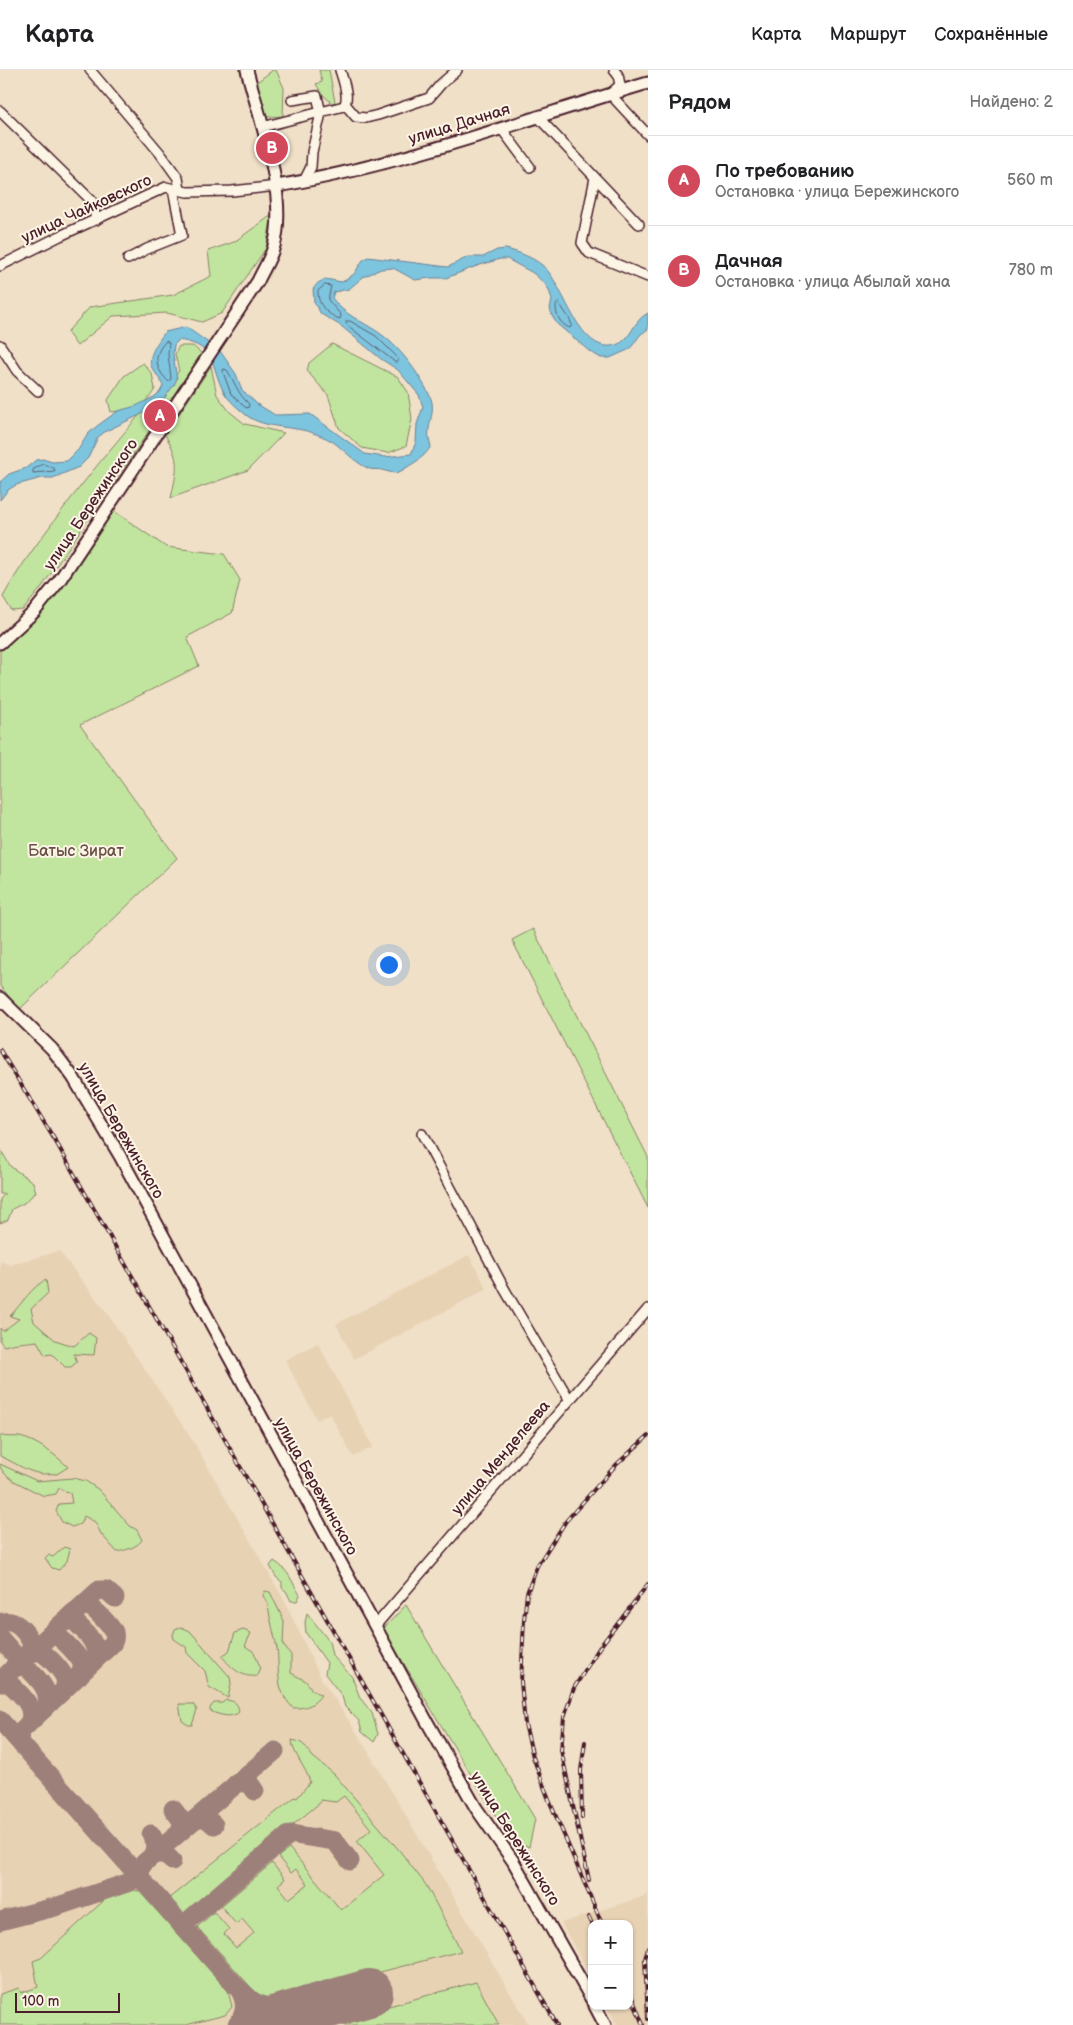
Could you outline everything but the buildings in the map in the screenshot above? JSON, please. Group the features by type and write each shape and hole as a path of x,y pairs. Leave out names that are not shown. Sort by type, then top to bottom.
{"main road":[{"name":"улица Бережинского","path":"0,643 34,612 59,581 258,281 274,247 278,214 277,186 247,70"},
{"name":"улица Дачная","path":"277,186 330,177 501,128 648,82"},
{"name":"улица Бережинского","path":"0,998 52,1049 83,1093 120,1156 468,1793 513,1861 588,1993"},
{"path":"597,2010 605,2025"}],"street":[{"path":"90,70 160,153 178,178 176,189 182,235 148,248 128,259"},
{"path":"262,127 340,108 345,104 346,94 340,70"},
{"path":"345,104 356,117 378,115 429,98 457,70"},
{"path":"614,70 618,75 620,85 610,94 648,135"},
{"path":"292,100 317,96 321,113 312,152 311,167 304,181"},
{"path":"0,111 92,201 96,220"},
{"path":"537,116 639,224"},
{"path":"501,128 530,167"},
{"path":"595,178 582,243 589,253 648,277"},
{"name":"улица Чайковского","path":"0,266 166,187 232,191 277,186"},
{"path":"0,345 17,371 38,391"},
{"path":"422,1134 505,1290 569,1399"},
{"name":"улица Менделеева","path":"376,1625 648,1309"}],"shaded area":[{"path":"59,1251 105,1310 193,1441 283,1598 321,1678 359,1736 529,2025 0,2025 0,1261 10,1265"},
{"path":"469,1255 487,1289 354,1359 336,1324"},
{"path":"318,1343 373,1447 353,1457 330,1414 317,1420 285,1360"},
{"path":"648,1895 648,2025 617,2025 608,2010 633,2010 633,1920 588,1920 588,1972 561,1923"}],"green space":[{"path":"273,70 276,70 284,88 283,116 267,117 257,82"},
{"path":"319,70 329,70 335,102 332,103 322,94 316,84 322,82"},
{"path":"272,215 266,248 222,313 202,322 167,313 113,316 77,346 67,332 90,307 173,295 211,276 208,251 234,242"},
{"path":"332,344 398,377 408,392 412,419 406,446 388,453 362,448 339,428 328,395 307,371 309,363"},
{"path":"179,346 193,346 202,354 41,588 23,610 12,611 3,597 15,576 85,480 179,371 175,354"},
{"path":"143,363 152,374 155,389 142,404 125,410 111,412 108,400 124,376"},
{"path":"211,366 217,395 230,412 245,424 284,433 248,470 171,498 175,480 176,459 174,451 165,435"},
{"name":"Батыс Зират","path":"111,509 166,547 224,554 240,580 232,613 187,637 199,666 80,725 177,858 20,1009 0,986 0,643 46,603"},
{"path":"533,929 648,1157 648,1208 512,940"},
{"path":"0,1149 11,1167 33,1182 36,1192 24,1203 12,1209 8,1220 0,1223 0,1199 5,1194 0,1194"},
{"path":"46,1280 48,1293 31,1309 34,1322 55,1340 74,1346 89,1333 96,1338 94,1355 74,1354 77,1362 71,1367 65,1367 52,1354 45,1355 37,1341 4,1346 0,1341 0,1328 3,1331 19,1319 10,1316 32,1291"},
{"path":"0,1435 20,1437 33,1442 52,1453 68,1467 57,1474 39,1474 23,1468 0,1456"},
{"path":"0,1464 37,1481 73,1478 86,1481 99,1490 130,1526 137,1530 142,1540 134,1547 117,1552 101,1534 95,1522 84,1516 80,1524 72,1527 62,1522 56,1511 59,1504 72,1503 70,1493 59,1488 56,1494 44,1496 14,1481 4,1473"},
{"path":"64,1547 70,1549 67,1561 59,1570 52,1568 45,1558 48,1555 53,1557"},
{"path":"274,1561 290,1576 300,1595 297,1601 291,1601 286,1591 282,1588 282,1582 276,1577 270,1566"},
{"path":"265,1591 270,1592 284,1621 283,1645 291,1655 291,1673 306,1681 312,1690 321,1695 309,1706 293,1708 280,1687 277,1648 268,1605 263,1596"},
{"path":"406,1605 535,1819 529,1847 511,1841 383,1629"},
{"path":"307,1613 329,1641 332,1655 352,1677 360,1698 372,1713 378,1734 374,1742 362,1732 359,1721 345,1707 342,1696 325,1674 327,1663 306,1633"},
{"path":"181,1627 190,1631 230,1677 231,1684 228,1698 209,1687 205,1671 187,1653 186,1647 174,1639 175,1629"},
{"path":"243,1630 251,1633 245,1646 254,1652 260,1667 257,1676 242,1674 222,1656 229,1651 235,1633"},
{"path":"226,1700 236,1703 239,1712 229,1716 210,1711 214,1703 222,1703"},
{"path":"179,1704 193,1704 197,1710 192,1725 182,1721"},
{"path":"292,1740 300,1742 312,1756 334,1774 399,1850 426,1885 461,1951 273,2000 256,1993 197,1927 214,1912 229,1929 224,1934 236,1948 254,1933 242,1919 236,1924 221,1906 272,1863 285,1879 278,1885 289,1899 308,1884 296,1869 291,1873 278,1857 289,1848 341,1910 384,1875 357,1841 371,1829 344,1796 336,1802 320,1800 321,1802 183,1915 168,1899 295,1797 297,1798 310,1782 294,1750"},
{"path":"128,1889 139,1891 228,1991 232,2007 225,2015 186,2025 0,2025 0,1994 19,1988 21,1993 38,1987 33,1961 41,1958 112,1893"},
{"path":"476,1982 499,2025 320,2025"}],"water":[{"path":"506,249 525,255 542,265 550,274 573,316 591,340 603,345 621,343 626,339 638,321 648,313 648,329 640,335 630,349 610,358 601,358 589,351 557,324 552,316 550,308 552,300 545,284 533,273 507,259 500,259 477,266 446,278 415,280 393,268 381,269 363,277 349,289 334,292 332,298 348,313 393,344 414,368 432,401 429,432 431,446 421,458 404,469 396,473 370,469 321,436 299,429 271,425 254,420 227,397 208,354 202,348 192,343 179,340 174,345 173,354 177,379 162,401 144,413 106,431 98,437 88,458 79,467 53,478 42,478 16,485 8,490 0,500 0,482 9,474 26,468 36,460 67,461 78,450 88,434 97,426 118,411 136,406 160,392 163,386 152,368 152,354 165,332 186,327 220,351 236,374 242,390 257,404 275,415 310,414 365,454 385,457 411,454 416,442 417,424 423,407 419,395 398,370 381,359 341,326 321,314 314,302 313,289 325,279 342,282 354,274 363,260 368,257 448,267 468,257 483,257 497,250"}],"taxiway":[{"path":"75,1612 99,1590 106,1590 115,1598"},
{"path":"0,1681 74,1612 82,1607 91,1607 114,1632 115,1638 112,1644 21,1731 19,1736 22,1745"},
{"path":"63,1623 69,1620 74,1621 91,1640 96,1651 96,1657 93,1662"},
{"path":"0,1623 10,1622 23,1630 32,1643 29,1654"},
{"path":"46,1639 54,1635 70,1647 82,1664 79,1676"},
{"path":"0,1638 15,1655 17,1661 13,1669"},
{"path":"29,1654 38,1651 53,1662 65,1679 63,1691"},
{"path":"13,1669 18,1666 26,1667 43,1686 47,1698 44,1709"},
{"path":"0,1683 9,1683 26,1702 31,1713 28,1724"},
{"path":"0,1720 237,1987 255,2003 284,2017"},
{"path":"141,1879 140,1869 144,1863 275,1751"},
{"path":"236,1784 244,1782 251,1785 255,1791"},
{"path":"173,1809 182,1821 181,1831"},
{"path":"197,1818 206,1818 214,1825"},
{"path":"151,1834 156,1843 155,1854 165,1854 172,1861"},
{"path":"182,1926 290,1834 335,1841 350,1861"},
{"path":"0,1921 55,1907 130,1882 138,1876"},
{"path":"237,2025 244,2012 243,1998 239,1989"}],"runway":[{"path":"255,2025 369,1993"}],"railway":[{"path":"0,1050 56,1142 557,2025"},
{"path":"600,1920 549,1800 533,1757 525,1724 521,1682 524,1620 527,1593 537,1566 566,1521 616,1465 648,1436"},
{"path":"589,1880 561,1750 564,1717 574,1688 599,1648 648,1584"},
{"path":"582,1818 581,1770 585,1742"},
{"path":"648,1947 645,1959 648,2019"},
{"path":"633,2000 643,2025"}],"place":[{"name":"Дачная","path":"272,148"},
{"name":"По требованию","path":"160,416"}]}
